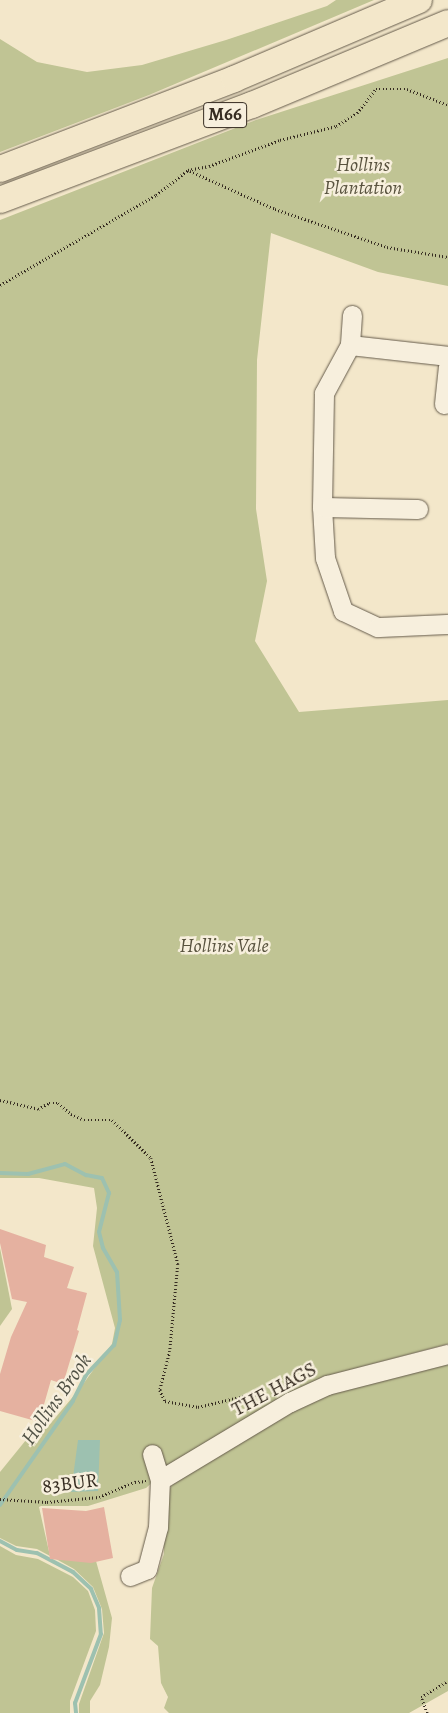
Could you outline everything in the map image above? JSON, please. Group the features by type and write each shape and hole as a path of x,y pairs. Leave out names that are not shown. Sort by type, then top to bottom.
{"highway":[{"name":"M66","path":"0,169 234,79 419,0"},
{"name":"M66","path":"0,200 252,105 448,23"}],"street":[{"path":"352,315 350,345 324,392 322,507 325,558 343,611 378,627 448,624"},
{"path":"350,345 448,356"},
{"path":"444,404 448,367"},
{"path":"322,507 418,509"},
{"name":"THE HAGS","path":"160,1480 300,1397 327,1384 448,1354"},
{"path":"130,1576 147,1570 158,1527 160,1480 152,1454"}],"path":[{"path":"0,285 156,195 188,170 209,166 280,140 336,126 357,113 376,88 407,89 448,105"},
{"path":"188,170 275,209 386,247 448,257"},
{"path":"0,1100 38,1109 49,1103 58,1103 71,1114 84,1120 112,1120 151,1158 178,1264 170,1351 160,1390 165,1401 198,1407 252,1394 272,1396"},
{"path":"281,1390 291,1380 300,1397"},
{"name":"83BUR","path":"0,1499 47,1502 99,1497 134,1482 160,1480"},
{"path":"427,1713 422,1697 448,1681"}],"green space":[{"path":"336,0 374,0 149,95 0,152 0,39 37,62 87,72 142,65 226,40 327,6"},
{"name":"Hollins Vale","path":"448,58 448,286 378,272 271,233 257,360 256,509 267,581 255,641 299,712 448,700 448,1344 323,1377 174,1463 146,1488 88,1506 39,1507 50,1556 37,1549 16,1546 0,1538 0,1472 39,1424 46,1429 81,1387 112,1344 115,1328 93,1246 97,1208 94,1188 39,1178 0,1178 0,220 256,120"},
{"path":"0,1248 12,1309 0,1326"},
{"path":"448,1361 448,1691 409,1713 169,1713 164,1708 168,1697 161,1683 158,1646 150,1639 152,1588 164,1554 164,1499 176,1478 307,1402 353,1385"},
{"path":"0,1546 16,1555 38,1559 73,1577 88,1591 95,1610 96,1631 70,1701 70,1713 0,1713"},
{"path":"56,1559 96,1561 112,1618 109,1647 100,1685 90,1701 90,1713 79,1713 79,1704 104,1633 102,1609 93,1587 74,1569"}],"shaded area":[{"path":"78,1440 100,1440 98,1491 71,1492"}],"building":[{"path":"0,1229 46,1245 44,1257 74,1267 67,1288 87,1293 77,1330 79,1331 63,1384 51,1380 39,1422 0,1411 0,1374 11,1337 27,1302 12,1299 0,1243"},
{"path":"104,1507 113,1558 91,1563 50,1559 42,1508 86,1511"}],"waterway":[{"name":"Hollins Brook","path":"0,1173 28,1174 65,1164 86,1175 102,1178 109,1193 99,1232 103,1248 117,1272 120,1320 114,1345 86,1375 73,1401 0,1505"},
{"name":"Hollins Brook","path":"0,1541 17,1550 37,1553 73,1572 91,1589 99,1608 101,1634 75,1703 76,1713"}],"park label":[{"name":"Hollins Plantation","path":"363,176"}]}
